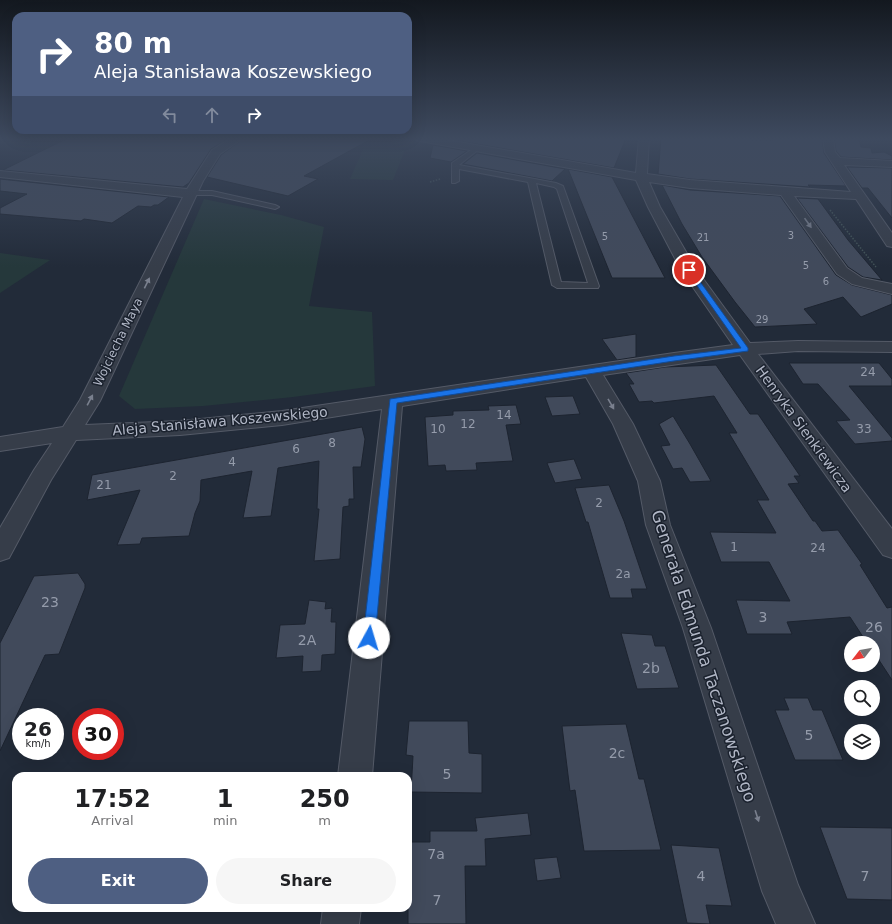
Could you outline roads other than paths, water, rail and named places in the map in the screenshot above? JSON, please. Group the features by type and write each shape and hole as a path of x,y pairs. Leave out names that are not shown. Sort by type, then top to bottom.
{"street":[{"path":"71,181 190,193"},
{"name":"Wojciecha Maya","path":"0,551 42,476 90,401 190,193 197,181"},
{"name":"Henryka Sienkiewicza","path":"643,181 654,208 689,270 892,548"},
{"path":"670,181 785,192 860,196"},
{"path":"849,181 892,244"},
{"path":"785,192 842,272 857,281 892,289"},
{"name":"Aleja Stanisława Koszewskiego","path":"0,444 70,433 180,428 282,418 592,371 746,350 792,346 892,346"},
{"name":"Generała Edmunda Taczanowskiego","path":"592,371 623,424 649,481 658,525 697,628 781,891 796,924"},
{"path":"355,772 393,401"},
{"path":"340,924 342,912"}],"lane":[{"path":"531,181 557,285 594,286 560,188 556,185 537,181"},
{"path":"190,193 212,192 275,207"}]}
